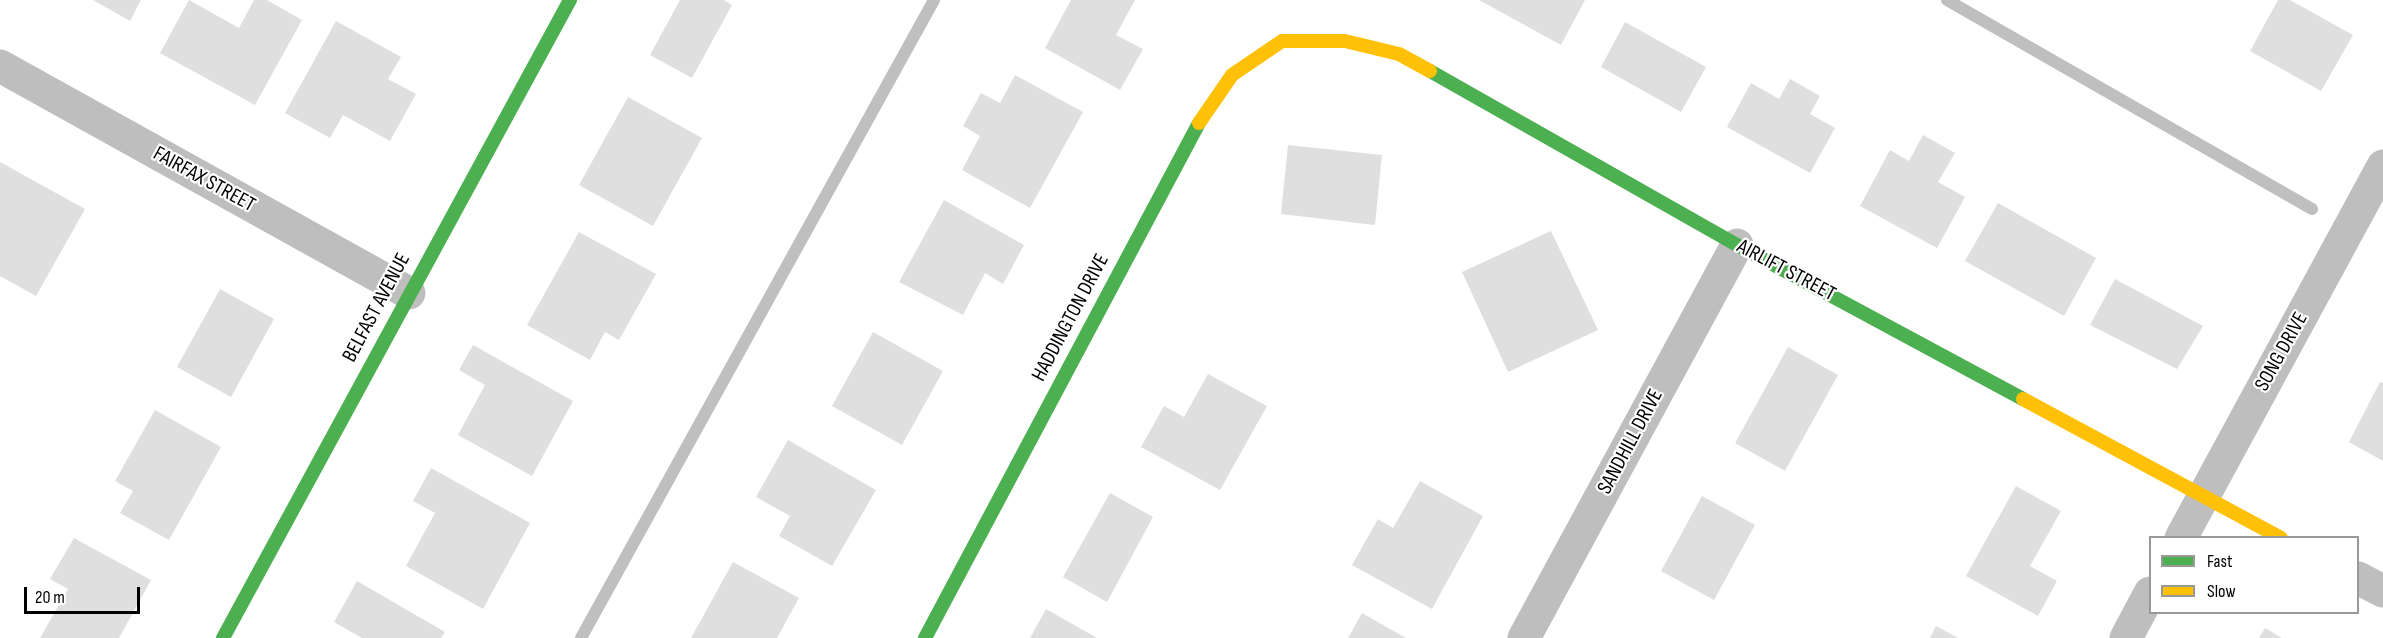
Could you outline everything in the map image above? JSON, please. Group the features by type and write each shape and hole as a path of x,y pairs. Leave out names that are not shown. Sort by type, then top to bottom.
{"street":[{"name":"BELFAST AVENUE","path":"223,638 570,0"},
{"name":"AIRLIFT STREET","path":"1282,41 1345,41 1400,54 1737,245 2279,536"},
{"name":"HADDINGTON DRIVE","path":"926,638 1194,130 1232,75 1282,41"},
{"name":"FAIRFAX STREET","path":"0,66 409,293"},
{"name":"SONG DRIVE","path":"2182,536 2383,166"},
{"name":"SANDHILL DRIVE","path":"1524,638 1737,245"},
{"path":"2359,579 2383,591"},
{"path":"2126,638 2149,597"}],"building":[{"path":"93,0 141,0 130,21"},
{"path":"189,0 239,28 254,0 267,0 302,20 255,105 160,53"},
{"path":"680,0 724,0 732,5 692,78 650,55"},
{"path":"1071,0 1135,0 1116,35 1143,49 1120,90 1045,48"},
{"path":"1479,0 1585,0 1561,45"},
{"path":"2278,0 2290,0 2353,35 2321,91 2250,51"},
{"path":"336,21 401,57 388,79 416,94 390,141 343,115 330,138 285,113"},
{"path":"1625,22 1706,67 1681,112 1601,67"},
{"path":"1015,75 1083,112 1030,208 962,170 980,136 963,126 981,93 1000,103"},
{"path":"1790,79 1820,96 1810,114 1835,128 1810,173 1727,127 1751,83 1779,99"},
{"path":"628,97 702,138 653,226 579,185"},
{"path":"1923,135 1955,153 1938,182 1965,197 1937,248 1860,206 1890,150 1909,161"},
{"path":"1288,145 1382,155 1375,225 1281,214"},
{"path":"0,162 85,209 36,296 0,276"},
{"path":"944,200 1024,245 1003,284 985,273 963,315 899,282"},
{"path":"1998,203 2096,258 2064,316 1965,261"},
{"path":"1551,231 1598,330 1508,372 1462,272"},
{"path":"579,232 656,274 619,340 605,332 590,360 527,325"},
{"path":"2115,279 2203,326 2177,369 2090,325"},
{"path":"220,289 274,319 231,397 177,367"},
{"path":"873,332 943,371 902,445 832,406"},
{"path":"473,345 573,401 532,476 458,435 485,385 459,370"},
{"path":"1788,347 1838,375 1785,471 1735,443"},
{"path":"1208,374 1267,406 1220,490 1141,447 1164,406 1184,417"},
{"path":"2380,382 2383,383 2383,461 2349,442"},
{"path":"155,410 221,447 169,540 120,513 133,491 115,481"},
{"path":"788,440 876,490 832,566 779,536 790,516 756,497"},
{"path":"431,468 530,523 483,609 406,566 435,513 413,501"},
{"path":"1420,481 1483,516 1432,609 1352,565 1378,519 1393,528"},
{"path":"2016,486 2061,511 2030,566 2057,581 2038,616 1966,576"},
{"path":"1110,493 1153,517 1107,602 1063,577"},
{"path":"1702,496 1755,525 1714,600 1661,571"},
{"path":"74,538 151,580 119,638 40,638 68,589 50,579"},
{"path":"733,562 799,598 777,638 691,638"},
{"path":"357,581 445,632 441,638 362,638 334,622"},
{"path":"1046,609 1097,638 1030,638"},
{"path":"1362,613 1406,638 1348,638"},
{"path":"1936,626 1958,638 1930,638"},
{"path":"2265,628 2282,638 2259,638"}],"waterway":[{"path":"581,638 934,0"},
{"path":"1947,0 2312,209"}],"traffic: fast":[{"path":"223,638 570,0"},
{"path":"1430,71 1737,245 2023,399"},
{"path":"925,638 1199,123"}],"traffic: slow":[{"path":"1199,123 1232,75 1282,41 1345,41 1399,54 1430,71"},
{"path":"2023,399 2277,536"}]}
